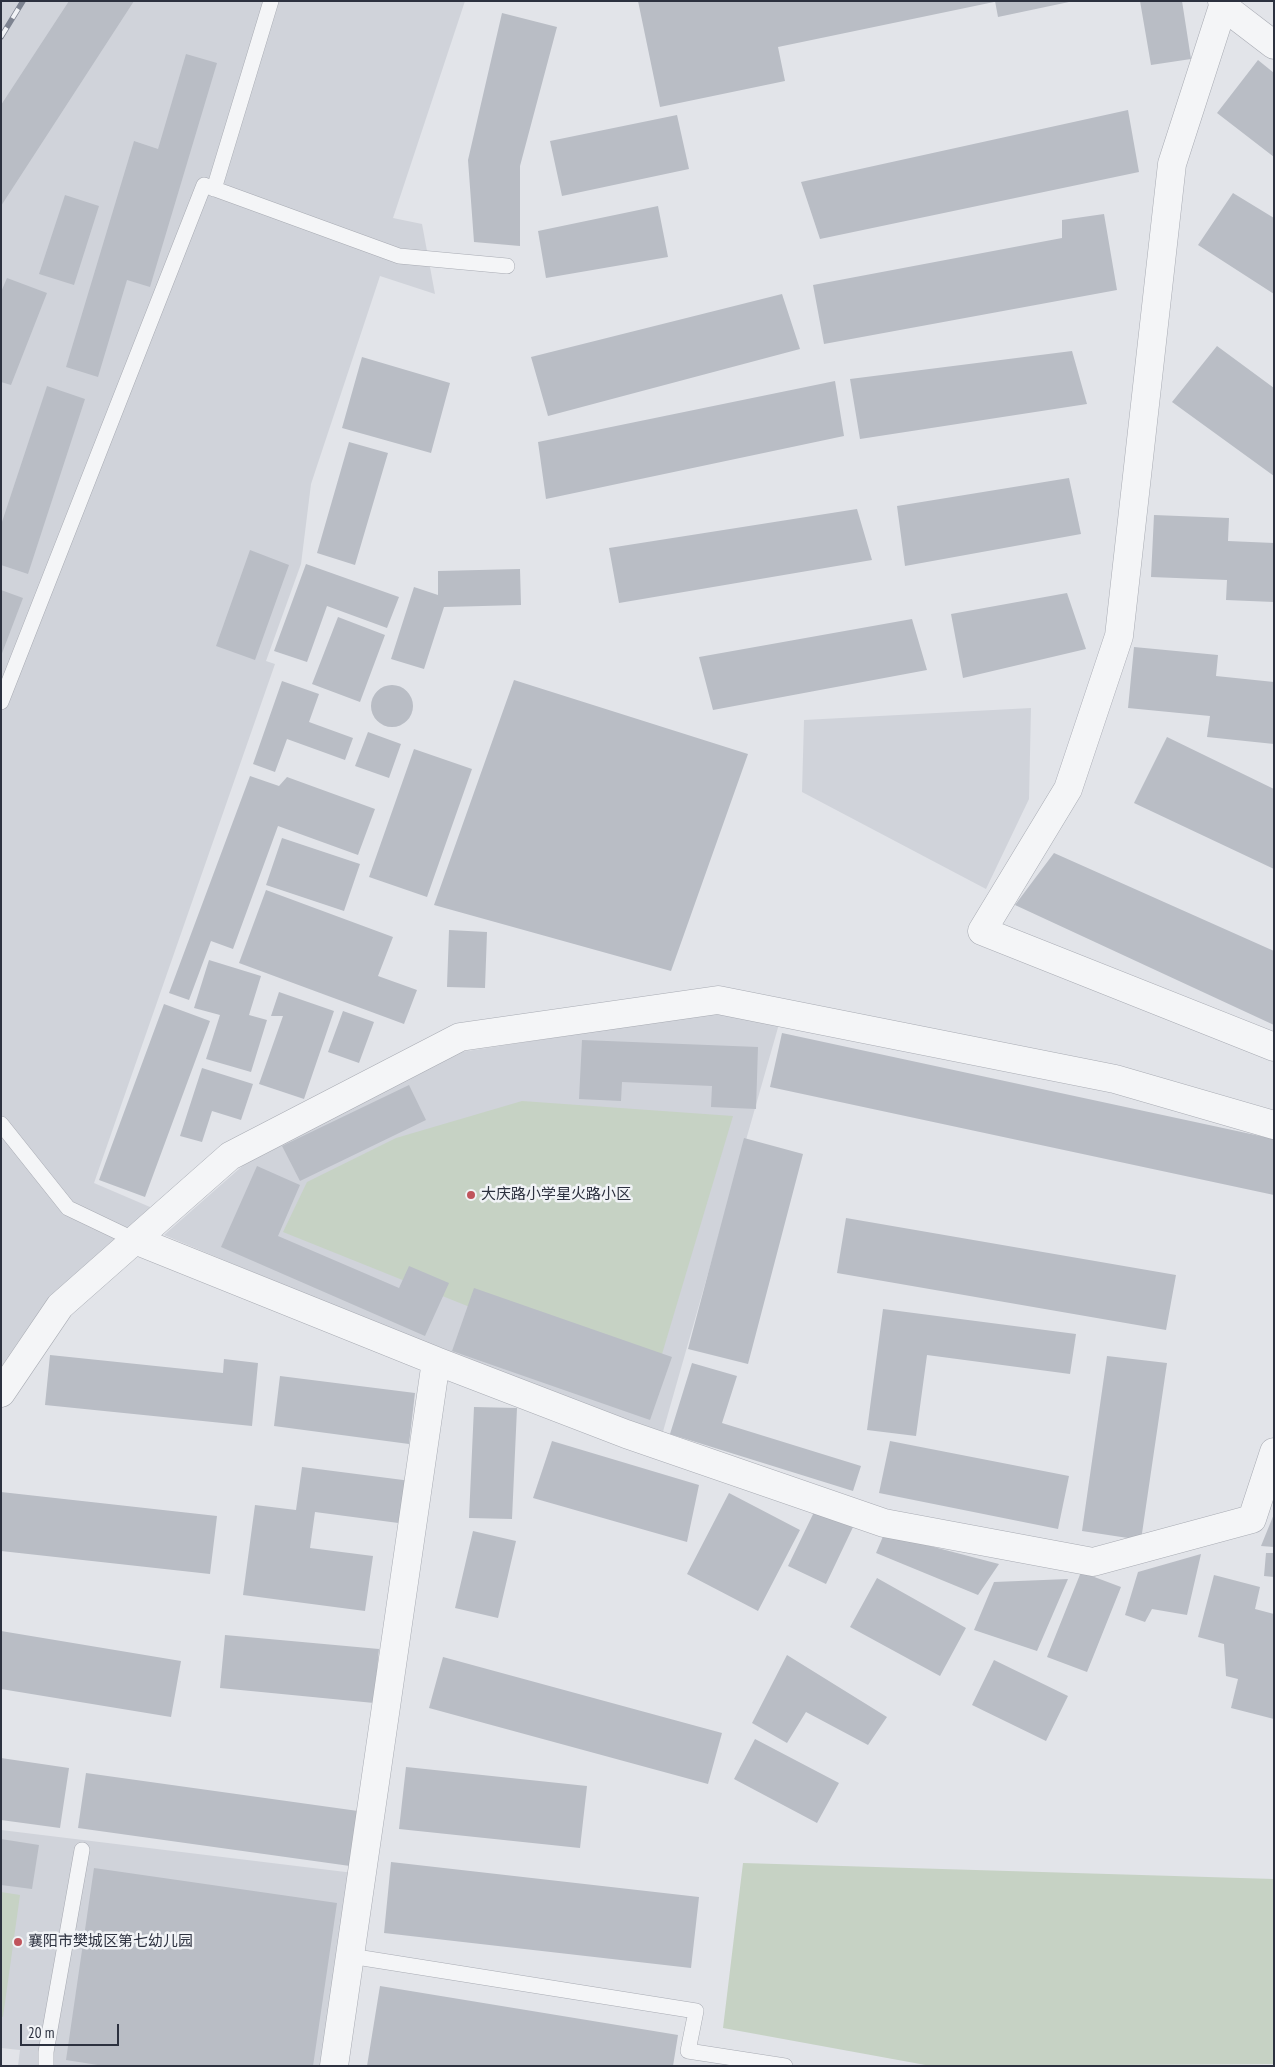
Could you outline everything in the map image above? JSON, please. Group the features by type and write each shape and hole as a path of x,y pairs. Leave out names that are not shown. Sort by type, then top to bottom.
{"street":[{"path":"1274,45 1223,4 1172,164 1119,636 1068,789 982,931 1274,1047"},
{"path":"1,1393 60,1306 230,1156 460,1037 718,1000 1115,1079 1274,1125"},
{"path":"135,1240 436,1361 626,1434 884,1523 1093,1562 1252,1519 1274,1452"},
{"path":"334,2066 436,1361"}],"lane":[{"path":"214,189 271,1"},
{"path":"1,702 204,186 398,256 507,266"},
{"path":"1,1124 68,1208 135,1240"},
{"path":"46,2066 46,2052 82,1850"},
{"path":"350,1956 696,2011 688,2051 785,2066"}],"shaded area":[{"path":"1,1 465,1 393,218 422,224 435,294 380,276 311,484 301,564 266,661 275,664 94,1183 157,1210 1,1375"},
{"path":"1031,708 1029,799 986,889 802,792 804,720"},
{"name":"大庆路小学星火路小区","path":"722,1012 779,1024 662,1435 432,1347 164,1235 256,1154 461,1052"},
{"path":"1,1830 362,1874 334,2066 18,2066 20,2050 1,2048"}],"green space":[{"path":"522,1101 733,1116 654,1381 283,1232 307,1182 396,1138"},
{"path":"743,1863 1274,1879 1274,2064 931,2066 723,2028"},
{"path":"1,1892 20,1895 3,2017 1,2016"}],"building":[{"path":"69,1 134,1 1,206 1,105"},
{"path":"638,1 994,2 778,47 785,81 660,107"},
{"path":"995,1 1069,1 1069,2 998,17"},
{"path":"1140,1 1182,1 1191,59 1151,65"},
{"path":"502,13 557,27 520,166 520,246 474,242 468,160"},
{"path":"186,54 217,63 150,287 127,280 98,377 66,367 134,141 158,149"},
{"path":"1258,60 1274,73 1274,157 1217,113"},
{"path":"1128,110 1139,172 820,239 801,182"},
{"path":"677,115 689,169 562,196 550,141"},
{"path":"1233,193 1274,218 1274,294 1198,245"},
{"path":"65,195 99,206 74,285 39,274"},
{"path":"658,206 668,257 546,278 538,231"},
{"path":"1104,214 1117,290 824,344 813,285 1062,238 1062,220"},
{"path":"7,278 47,293 11,385 1,382 1,292"},
{"path":"782,294 800,349 548,416 531,357"},
{"path":"1217,346 1274,388 1274,476 1172,402"},
{"path":"1072,351 1087,404 860,439 850,379"},
{"path":"362,357 450,383 431,453 342,428"},
{"path":"835,381 844,436 546,499 538,442"},
{"path":"47,386 85,399 28,574 1,565 1,525"},
{"path":"349,442 388,453 355,565 317,553"},
{"path":"1069,478 1081,534 905,566 897,506"},
{"path":"857,509 872,560 619,603 609,548"},
{"path":"1154,515 1229,518 1228,541 1274,543 1274,602 1226,600 1227,580 1151,577"},
{"path":"250,550 289,565 255,660 216,646"},
{"path":"306,564 399,597 387,628 327,606 307,662 274,651"},
{"path":"520,569 521,605 444,607 424,669 391,659 414,587 438,595 438,571"},
{"path":"1,590 23,598 1,656"},
{"path":"1067,593 1086,649 963,678 951,614"},
{"path":"338,617 385,635 360,702 312,684"},
{"path":"912,619 927,670 713,710 699,657"},
{"path":"1134,647 1218,655 1216,676 1274,682 1274,744 1207,737 1210,716 1128,708"},
{"path":"514,680 748,754 671,971 434,905"},
{"path":"282,681 319,694 309,722 353,738 345,760 287,739 275,772 253,764"},
{"path":"392,685 407,691 413,706 407,721 392,727 377,721 371,706 377,691"},
{"path":"368,732 401,744 389,778 355,766"},
{"path":"1167,737 1274,789 1274,869 1134,803"},
{"path":"414,749 472,769 427,897 369,877"},
{"path":"250,776 279,786 287,777 375,809 358,855 278,826 233,949 211,941 189,1000 169,993"},
{"path":"282,838 360,864 344,911 266,885"},
{"path":"1054,853 1274,951 1274,1025 1015,905"},
{"path":"266,890 393,937 378,976 417,990 404,1024 239,963"},
{"path":"449,930 487,932 485,988 447,987"},
{"path":"209,960 261,976 249,1015 267,1020 251,1072 206,1059 220,1015 194,1008"},
{"path":"279,992 334,1011 304,1099 259,1084 283,1016 271,1016"},
{"path":"164,1004 210,1021 145,1197 99,1180"},
{"path":"343,1011 374,1022 359,1063 328,1052"},
{"path":"782,1033 1274,1139 1274,1195 770,1087"},
{"path":"582,1040 758,1047 756,1109 711,1107 712,1086 622,1082 621,1101 579,1099"},
{"path":"202,1068 253,1084 241,1120 212,1111 202,1142 180,1136"},
{"path":"409,1085 426,1120 300,1181 282,1146"},
{"path":"744,1138 803,1154 748,1364 688,1349"},
{"path":"257,1166 300,1185 278,1236 399,1288 409,1266 449,1283 425,1336 221,1247"},
{"path":"846,1218 1176,1275 1166,1330 837,1273"},
{"path":"474,1288 672,1357 650,1420 452,1351"},
{"path":"883,1309 1076,1334 1070,1374 927,1355 916,1436 867,1430"},
{"path":"50,1355 223,1373 224,1359 258,1363 252,1426 45,1405"},
{"path":"1107,1356 1167,1363 1141,1540 1082,1531"},
{"path":"692,1363 737,1376 722,1423 861,1466 853,1491 670,1434"},
{"path":"280,1376 415,1393 409,1444 274,1426"},
{"path":"474,1407 517,1408 512,1519 469,1518"},
{"path":"552,1441 699,1485 687,1542 533,1498"},
{"path":"890,1441 1069,1476 1058,1529 879,1493"},
{"path":"302,1467 411,1481 406,1524 315,1512 310,1548 373,1556 365,1611 243,1595 255,1505 296,1510"},
{"path":"1,1492 217,1516 210,1574 1,1551"},
{"path":"729,1493 800,1530 758,1611 687,1574"},
{"path":"816,1508 854,1525 826,1584 788,1566"},
{"path":"1274,1514 1274,1547 1261,1546"},
{"path":"473,1531 516,1541 498,1618 455,1608"},
{"path":"884,1534 999,1564 978,1595 876,1553"},
{"path":"1266,1553 1274,1553 1274,1577 1264,1576"},
{"path":"1201,1554 1187,1615 1152,1609 1145,1622 1125,1615 1138,1572"},
{"path":"1081,1572 1121,1587 1087,1672 1047,1657"},
{"path":"1214,1575 1260,1587 1255,1609 1274,1614 1274,1719 1231,1708 1238,1679 1226,1676 1224,1644 1198,1637"},
{"path":"877,1578 966,1628 940,1676 850,1627"},
{"path":"1068,1579 1037,1651 974,1630 994,1582"},
{"path":"1,1631 181,1661 171,1717 1,1689"},
{"path":"225,1635 379,1649 374,1703 220,1688"},
{"path":"787,1655 887,1717 868,1745 806,1712 787,1743 752,1723"},
{"path":"443,1657 722,1733 708,1784 429,1708"},
{"path":"994,1660 1068,1696 1046,1741 972,1705"},
{"path":"755,1739 839,1783 817,1823 734,1779"},
{"path":"1,1758 69,1768 60,1828 1,1820"},
{"path":"406,1767 587,1786 580,1848 399,1829"},
{"path":"86,1773 358,1811 350,1866 78,1828"},
{"path":"1,1839 39,1845 32,1889 1,1885"},
{"path":"391,1862 699,1897 691,1968 384,1933"},
{"path":"94,1868 337,1903 313,2066 104,2066 66,2060"},
{"path":"380,1986 678,2035 673,2066 367,2066"}],"railway":[{"path":"1,37 23,1"}],"place":[{"name":"大庆路小学星火路小区","path":"471,1195"},
{"name":"襄阳市樊城区第七幼儿园","path":"18,1942"}]}
